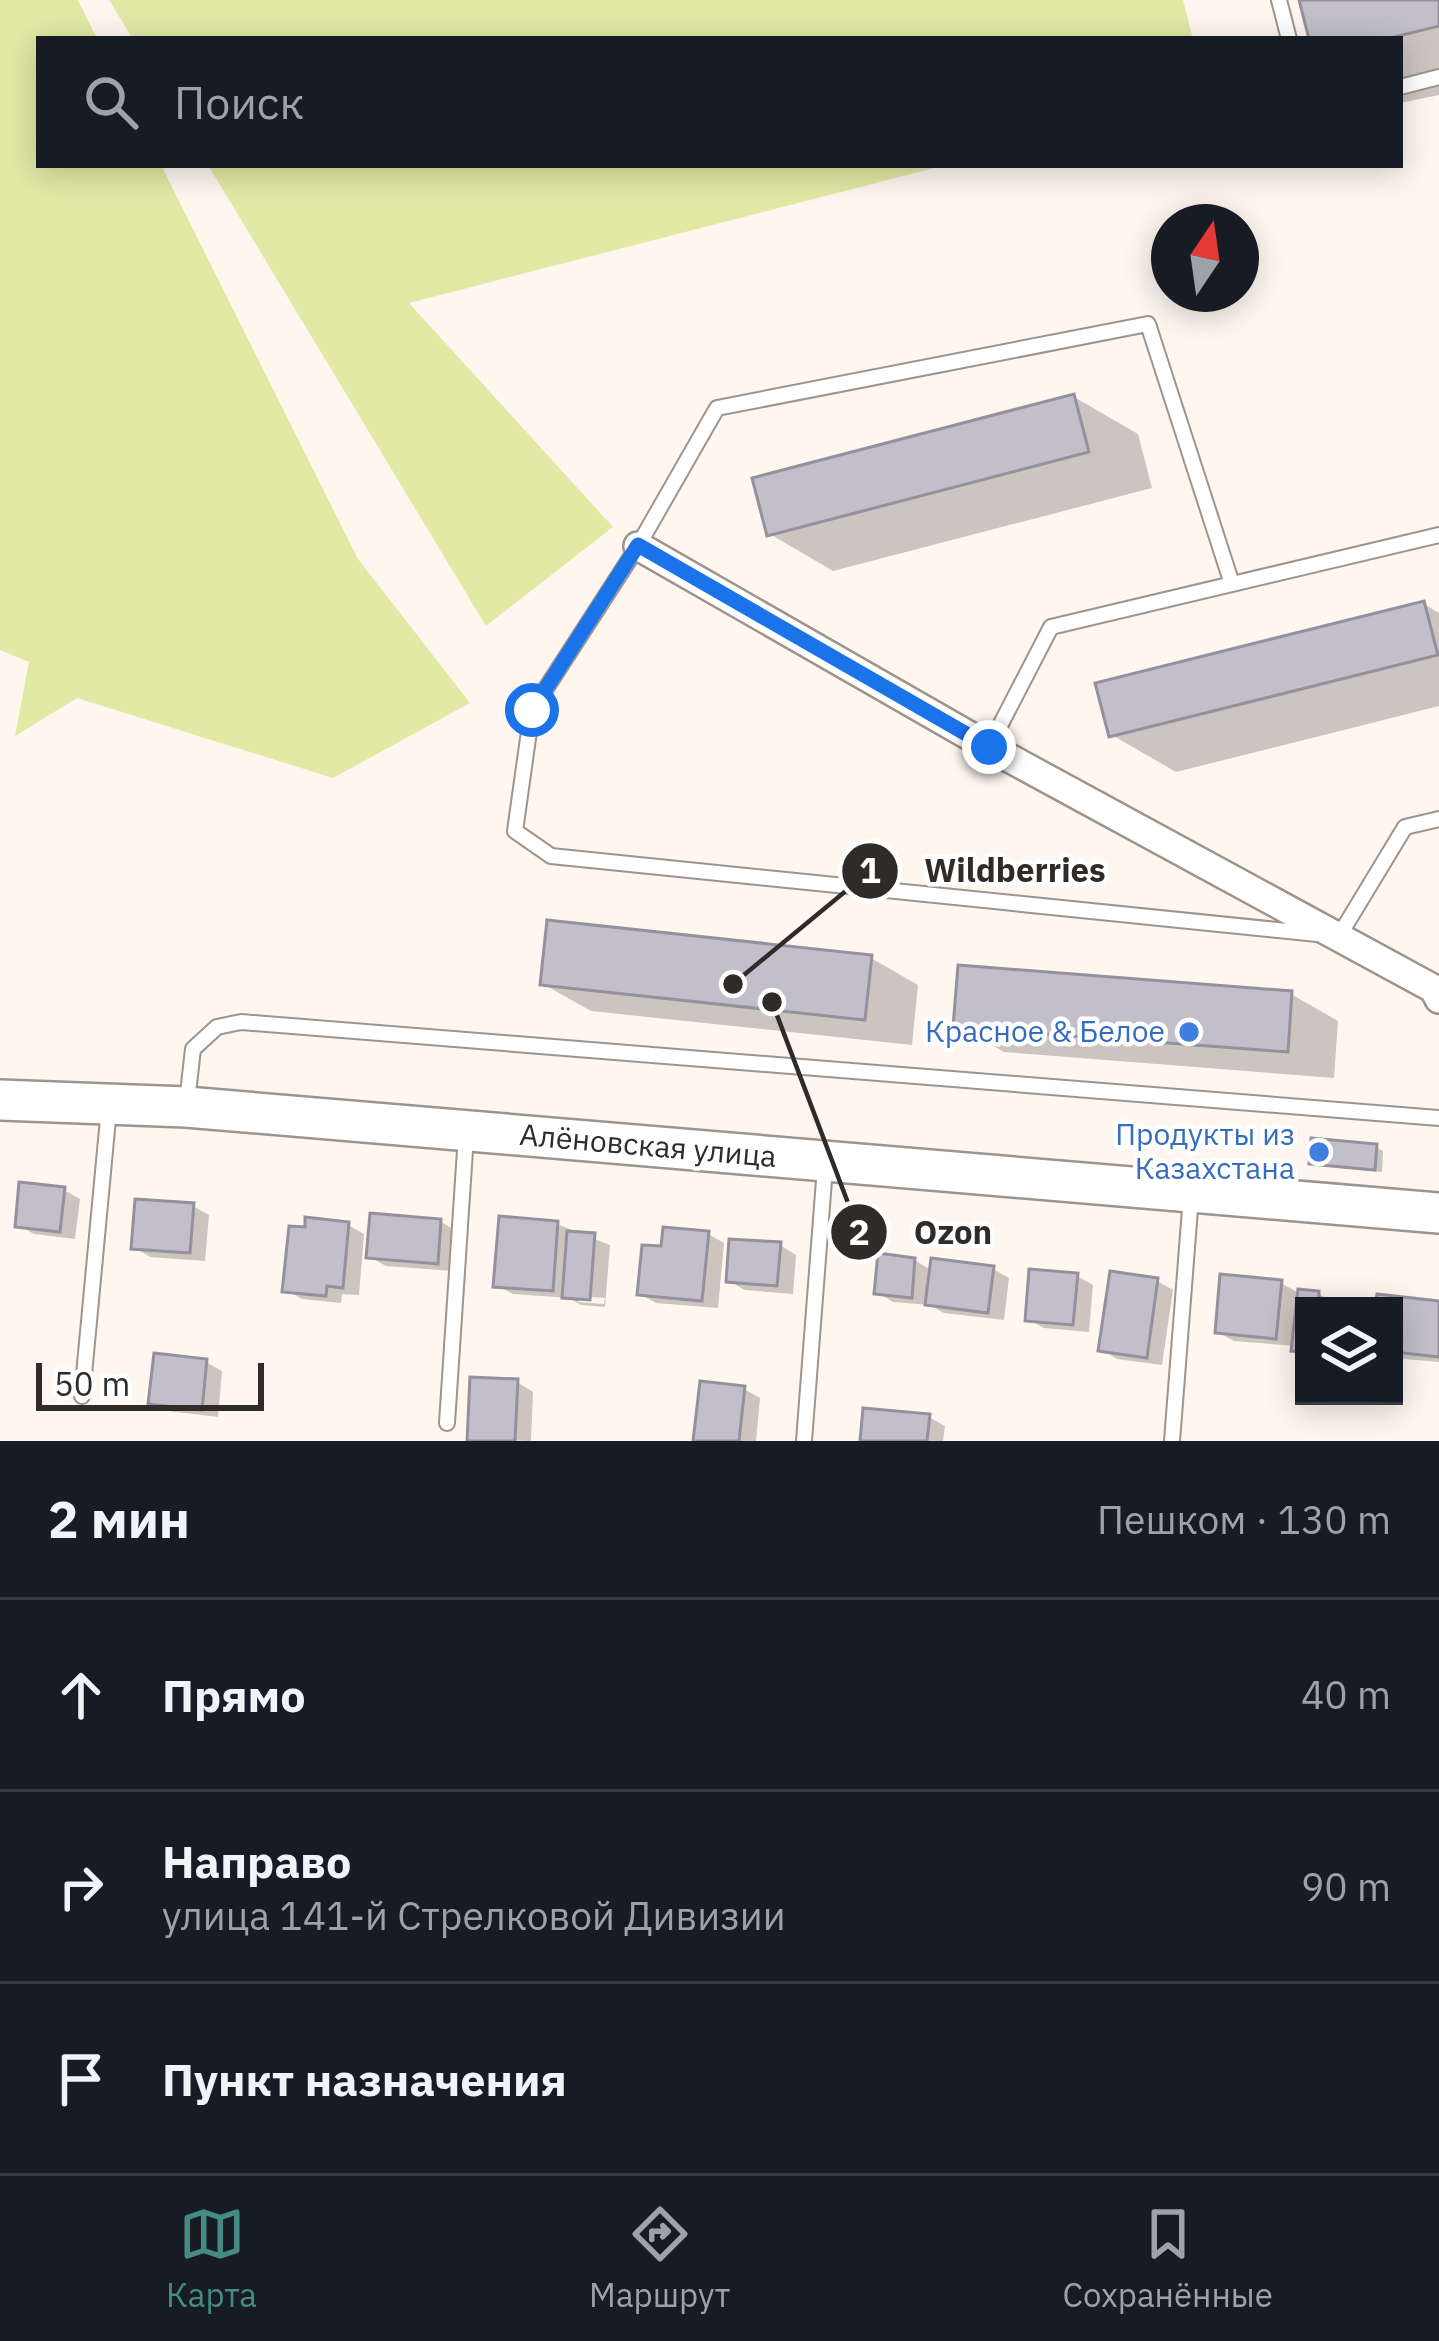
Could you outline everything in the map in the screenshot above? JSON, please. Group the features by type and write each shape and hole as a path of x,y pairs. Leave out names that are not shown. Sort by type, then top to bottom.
{"street":[{"path":"638,545 989,747 1437,992"},
{"name":"Алёновская улица","path":"0,1100 187,1107 1439,1213"}],"lane":[{"path":"1279,0 1288,36"},
{"path":"1403,86 1439,77"},
{"path":"1232,584 1148,324 717,408 638,545 532,710 514,831 551,856 1340,936 1405,827 1439,819"},
{"path":"989,747 1051,627 1439,535"},
{"path":"187,1107 193,1049 217,1028 242,1022 1439,1118"},
{"path":"82,1396 110,1103"},
{"path":"447,1423 466,1130"},
{"path":"803,1441 826,1162"},
{"path":"1172,1441 1192,1191"}],"green space":[{"path":"0,0 78,0 96,36 36,36 36,168 162,168 358,559 470,703 333,778 77,698 15,736 29,662 0,650"},
{"path":"109,0 1183,0 1192,36 131,36"},
{"path":"210,168 934,168 409,303 613,527 486,626"}],"building":[{"path":"1299,0 1439,0 1439,26 1398,36 1308,36"},
{"path":"1074,394 1089,452 767,536 752,478"},
{"path":"1424,601 1438,655 1109,737 1095,683"},
{"path":"547,920 872,955 865,1020 540,985"},
{"path":"958,965 1292,991 1288,1052 953,1027"},
{"path":"1311,1138 1377,1144 1375,1170 1309,1164"},
{"path":"19,1182 65,1187 60,1232 15,1227"},
{"path":"135,1199 194,1203 190,1253 131,1249"},
{"path":"370,1213 441,1219 438,1264 366,1258"},
{"path":"499,1216 558,1221 553,1291 493,1287"},
{"path":"305,1217 349,1222 343,1288 327,1286 326,1296 282,1292 289,1226 305,1227"},
{"path":"663,1227 709,1231 702,1301 637,1295 642,1245 661,1246"},
{"path":"567,1231 595,1233 590,1300 562,1298"},
{"path":"729,1239 781,1242 777,1286 726,1282"},
{"path":"878,1253 915,1258 912,1298 874,1294"},
{"path":"931,1258 994,1266 988,1313 925,1305"},
{"path":"1029,1269 1078,1273 1073,1325 1025,1321"},
{"path":"1110,1271 1158,1278 1147,1358 1098,1351"},
{"path":"1220,1274 1282,1280 1276,1339 1215,1333"},
{"path":"1298,1289 1319,1291 1319,1297 1297,1297"},
{"path":"1377,1294 1439,1301 1439,1357 1403,1353 1403,1297"},
{"path":"154,1353 207,1359 202,1410 148,1404"},
{"path":"470,1377 518,1379 515,1441 467,1441"},
{"path":"700,1381 745,1386 739,1441 693,1441"},
{"path":"863,1408 930,1414 927,1441 860,1441"}],"place":[{"name":"Wildberries","path":"733,984"},
{"name":"Ozon","path":"772,1002"},
{"name":"Красное & Белое","path":"1189,1032"},
{"name":"Продукты из Казахстана","path":"1319,1152"}],"route":[{"path":"532,710 638,545 989,747"}]}
